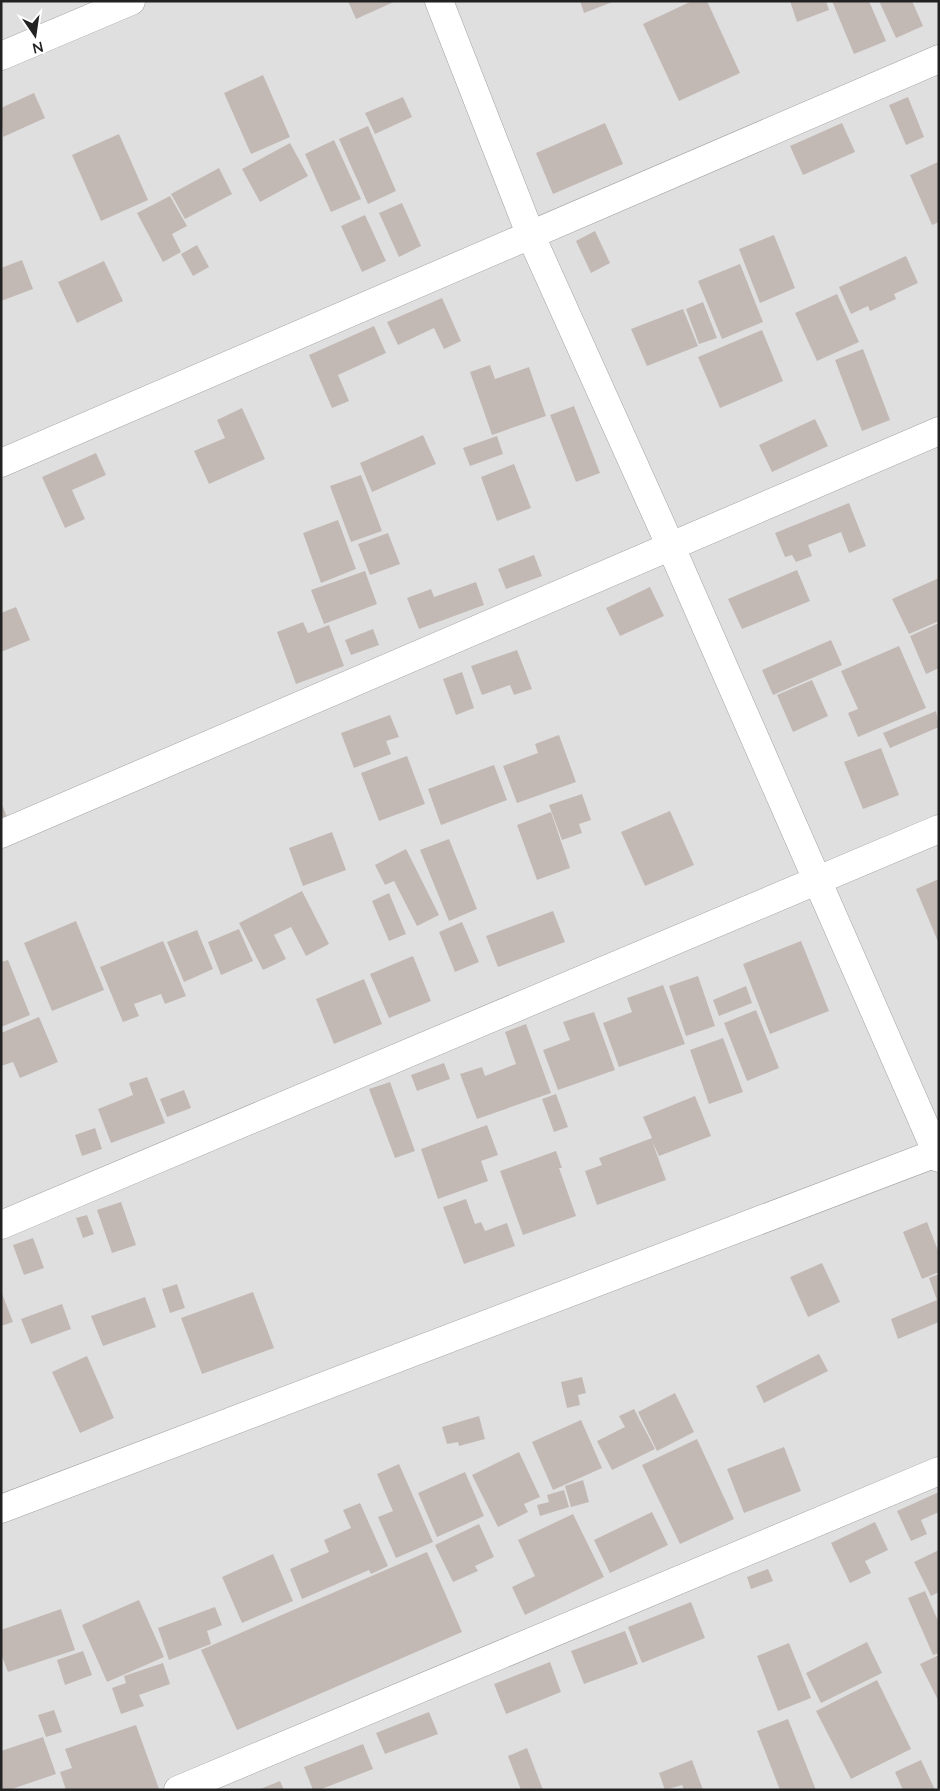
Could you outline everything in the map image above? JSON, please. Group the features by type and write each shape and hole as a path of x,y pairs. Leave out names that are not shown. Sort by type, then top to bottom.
{"street":[{"path":"1,56 131,1"},
{"path":"1,1509 938,1154 532,236 439,1"},
{"path":"1,463 532,236 939,59"},
{"path":"1,834 939,431"},
{"path":"1,1225 939,829"},
{"path":"178,1790 939,1471"}],"shaded area":[{"path":"1,1 939,1 939,1790 1,1790"}],"building":[{"path":"348,1 396,1 356,19"},
{"path":"580,1 615,1 584,13"},
{"path":"692,1 707,1 740,73 679,101 643,24"},
{"path":"790,1 826,1 829,10 797,22"},
{"path":"832,1 869,1 886,41 854,54"},
{"path":"879,1 912,1 923,26 896,38"},
{"path":"263,75 290,137 251,154 224,93"},
{"path":"34,93 45,118 3,137 1,108"},
{"path":"403,97 412,117 375,134 365,113"},
{"path":"908,97 924,137 906,145 889,105"},
{"path":"605,123 623,164 553,194 536,153"},
{"path":"842,123 855,152 803,175 790,146"},
{"path":"368,126 396,191 368,204 339,139"},
{"path":"119,134 148,200 101,221 72,155"},
{"path":"334,140 361,199 331,212 305,154"},
{"path":"290,143 308,176 260,202 242,169"},
{"path":"938,162 939,222 932,225 910,175"},
{"path":"219,168 232,194 185,219 171,194"},
{"path":"170,196 187,226 172,234 181,252 163,262 137,213"},
{"path":"402,203 421,246 399,257 379,213"},
{"path":"365,215 386,261 362,272 341,226"},
{"path":"595,231 610,263 591,273 576,241"},
{"path":"774,235 795,288 760,303 739,249"},
{"path":"197,245 209,267 193,276 181,254"},
{"path":"906,256 918,283 894,294 896,299 870,311 868,306 851,314 839,287"},
{"path":"22,260 33,289 1,301 1,268"},
{"path":"104,261 123,301 77,323 58,282"},
{"path":"740,264 763,322 722,339 698,281"},
{"path":"837,294 859,342 817,361 795,313"},
{"path":"442,298 461,341 444,349 434,328 398,345 387,322"},
{"path":"703,302 717,338 699,344 686,309"},
{"path":"683,309 698,346 647,366 631,329"},
{"path":"374,326 386,353 338,375 349,401 332,408 309,355"},
{"path":"762,330 783,381 720,408 698,357"},
{"path":"863,349 890,420 862,431 835,360"},
{"path":"490,365 495,379 529,367 546,416 492,435 470,372"},
{"path":"574,406 600,473 576,482 550,415"},
{"path":"242,408 265,459 209,484 194,451 225,438 217,420"},
{"path":"815,419 828,446 772,472 759,445"},
{"path":"423,435 436,464 372,492 360,463"},
{"path":"497,436 503,454 470,466 463,448"},
{"path":"96,453 106,475 72,490 85,519 65,528 42,477"},
{"path":"514,464 531,508 497,521 481,477"},
{"path":"361,475 382,531 351,542 330,486"},
{"path":"849,503 866,546 849,553 841,532 808,545 812,556 796,562 792,555 785,557 775,533"},
{"path":"338,520 356,569 321,583 303,533"},
{"path":"388,533 400,564 370,575 358,544"},
{"path":"534,555 542,576 506,589 498,569"},
{"path":"797,570 810,601 742,629 728,599"},
{"path":"365,571 377,604 324,624 311,590"},
{"path":"939,578 939,621 909,634 892,599"},
{"path":"476,582 484,605 419,629 407,598 431,589 434,597"},
{"path":"650,587 664,616 620,636 606,608"},
{"path":"16,607 30,640 1,652 1,613"},
{"path":"303,622 308,633 329,625 344,666 296,684 277,632"},
{"path":"939,623 939,668 926,674 910,636"},
{"path":"373,629 379,645 351,655 345,640"},
{"path":"831,640 842,665 773,695 762,670"},
{"path":"899,646 926,708 858,737 848,713 858,709 841,671"},
{"path":"517,650 532,689 514,695 510,685 482,695 471,666"},
{"path":"462,672 474,708 456,715 443,679"},
{"path":"812,680 828,716 793,732 777,695"},
{"path":"936,711 939,727 890,748 883,733"},
{"path":"390,715 399,737 386,741 391,754 354,768 341,733"},
{"path":"559,735 576,782 517,803 503,766 538,753 535,744"},
{"path":"881,748 899,795 863,809 844,762"},
{"path":"407,756 425,804 379,821 361,773"},
{"path":"494,765 507,800 441,825 428,789"},
{"path":"582,794 591,820 579,824 582,833 562,840 549,805"},
{"path":"1,802 7,817 1,819"},
{"path":"670,811 694,865 645,886 621,832"},
{"path":"551,812 570,868 537,880 517,825"},
{"path":"332,832 346,870 303,886 289,848"},
{"path":"449,839 477,909 449,921 420,850"},
{"path":"406,849 439,915 417,926 394,881 385,885 375,865"},
{"path":"939,879 939,944 916,889"},
{"path":"302,891 329,944 306,956 291,927 274,935 286,959 263,970 239,923"},
{"path":"389,893 406,934 389,941 372,901"},
{"path":"553,911 565,942 498,967 486,936"},
{"path":"76,921 104,990 52,1011 24,943"},
{"path":"462,922 479,962 455,972 439,932"},
{"path":"239,929 253,961 221,975 208,942"},
{"path":"197,930 213,969 184,982 167,942"},
{"path":"163,941 186,996 165,1004 161,994 134,1004 139,1016 123,1022 100,967"},
{"path":"801,941 829,1011 770,1034 743,964"},
{"path":"413,956 431,1001 389,1018 370,974"},
{"path":"8,960 30,1015 1,1027 1,962"},
{"path":"698,976 715,1026 686,1036 669,986"},
{"path":"364,979 382,1024 334,1044 316,999"},
{"path":"663,985 685,1044 619,1067 603,1023 632,1012 627,998"},
{"path":"746,986 752,1003 719,1016 713,1000"},
{"path":"756,1010 779,1068 747,1081 724,1023"},
{"path":"594,1012 615,1070 558,1090 543,1050 570,1040 563,1022"},
{"path":"39,1017 58,1062 20,1078 13,1062 1,1066 1,1033"},
{"path":"526,1024 551,1093 477,1119 460,1074 482,1067 485,1076 516,1064 505,1032"},
{"path":"723,1038 743,1092 709,1104 690,1050"},
{"path":"444,1063 450,1079 417,1091 411,1075"},
{"path":"147,1077 165,1123 111,1143 98,1109 133,1095 129,1083"},
{"path":"390,1082 415,1151 395,1158 369,1089"},
{"path":"184,1090 191,1108 167,1117 160,1099"},
{"path":"556,1094 568,1127 554,1132 542,1099"},
{"path":"695,1096 711,1136 659,1156 652,1141 666,1180 597,1205 585,1171 602,1165 599,1158 652,1138 643,1117"},
{"path":"487,1125 498,1155 481,1161 488,1181 438,1199 421,1149"},
{"path":"95,1128 102,1149 82,1156 75,1135"},
{"path":"556,1151 562,1168 559,1168 576,1216 523,1235 500,1171"},
{"path":"466,1199 475,1224 481,1222 485,1231 507,1223 515,1246 464,1264 443,1207"},
{"path":"121,1202 136,1245 112,1253 97,1210"},
{"path":"87,1215 94,1234 83,1238 76,1218"},
{"path":"927,1222 939,1253 939,1272 922,1279 903,1232"},
{"path":"33,1238 44,1268 24,1275 13,1245"},
{"path":"822,1263 840,1302 808,1317 790,1277"},
{"path":"939,1274 939,1322 898,1339 891,1319 937,1300 929,1278"},
{"path":"177,1284 185,1308 170,1313 162,1289"},
{"path":"1,1291 13,1322 1,1326"},
{"path":"253,1292 274,1348 202,1374 181,1318"},
{"path":"145,1297 156,1327 103,1346 91,1316"},
{"path":"62,1304 71,1329 31,1344 21,1319"},
{"path":"819,1354 828,1371 764,1403 756,1386"},
{"path":"87,1356 114,1418 80,1433 52,1372"},
{"path":"582,1377 586,1393 578,1395 580,1405 567,1408 561,1382"},
{"path":"675,1393 694,1432 657,1451 638,1412"},
{"path":"634,1409 655,1449 612,1470 597,1441 625,1427 619,1416"},
{"path":"479,1416 485,1439 459,1446 458,1442 447,1444 442,1427"},
{"path":"581,1420 602,1468 553,1490 532,1442"},
{"path":"697,1439 734,1519 680,1544 642,1465"},
{"path":"784,1447 801,1491 744,1513 727,1469"},
{"path":"519,1452 540,1497 524,1504 528,1512 498,1527 472,1475"},
{"path":"399,1464 433,1542 396,1558 378,1517 393,1511 377,1474"},
{"path":"465,1472 484,1516 437,1537 418,1493"},
{"path":"583,1480 589,1502 571,1507 565,1486"},
{"path":"564,1490 569,1507 540,1516 537,1505 549,1502 547,1495"},
{"path":"939,1492 939,1512 921,1520 927,1534 911,1541 897,1511"},
{"path":"360,1503 388,1566 371,1574 369,1570 302,1599 290,1569 329,1552 324,1540 351,1528 343,1510"},
{"path":"652,1512 668,1545 610,1573 594,1540"},
{"path":"573,1514 604,1577 525,1615 512,1587 535,1576 518,1540"},
{"path":"875,1522 888,1550 865,1561 871,1573 850,1583 831,1543"},
{"path":"479,1524 494,1557 475,1566 478,1571 453,1582 435,1545"},
{"path":"939,1550 939,1592 931,1596 914,1562"},
{"path":"427,1552 462,1632 237,1730 201,1650"},
{"path":"273,1554 293,1601 242,1623 222,1577"},
{"path":"768,1569 773,1581 751,1589 747,1577"},
{"path":"925,1591 939,1623 939,1653 933,1655 908,1598"},
{"path":"139,1600 164,1657 107,1682 82,1625"},
{"path":"691,1602 705,1638 642,1663 628,1627"},
{"path":"215,1607 222,1625 207,1631 211,1644 169,1660 158,1628"},
{"path":"61,1609 75,1650 8,1672 1,1654 1,1630"},
{"path":"625,1631 638,1664 584,1684 571,1651"},
{"path":"867,1642 882,1673 821,1703 806,1673"},
{"path":"789,1643 811,1698 778,1711 757,1656"},
{"path":"83,1651 92,1675 65,1685 57,1660"},
{"path":"939,1655 939,1702 920,1664"},
{"path":"550,1662 561,1692 506,1714 494,1684"},
{"path":"163,1663 170,1684 139,1695 144,1706 121,1714 112,1688 126,1683 124,1676"},
{"path":"877,1680 911,1749 851,1779 816,1711"},
{"path":"54,1710 62,1732 46,1737 38,1715"},
{"path":"429,1712 438,1734 385,1754 376,1733"},
{"path":"788,1719 816,1790 780,1790 757,1731"},
{"path":"136,1725 159,1789 66,1790 60,1772 72,1768 65,1749"},
{"path":"43,1737 56,1774 9,1790 1,1790 1,1751"},
{"path":"363,1744 373,1769 319,1790 313,1790 304,1767"},
{"path":"527,1748 543,1790 521,1790 508,1756"},
{"path":"692,1760 703,1790 684,1790 682,1785 665,1790 659,1773"},
{"path":"921,1760 935,1790 903,1790 895,1772"},
{"path":"280,1781 284,1790 258,1790"}]}
